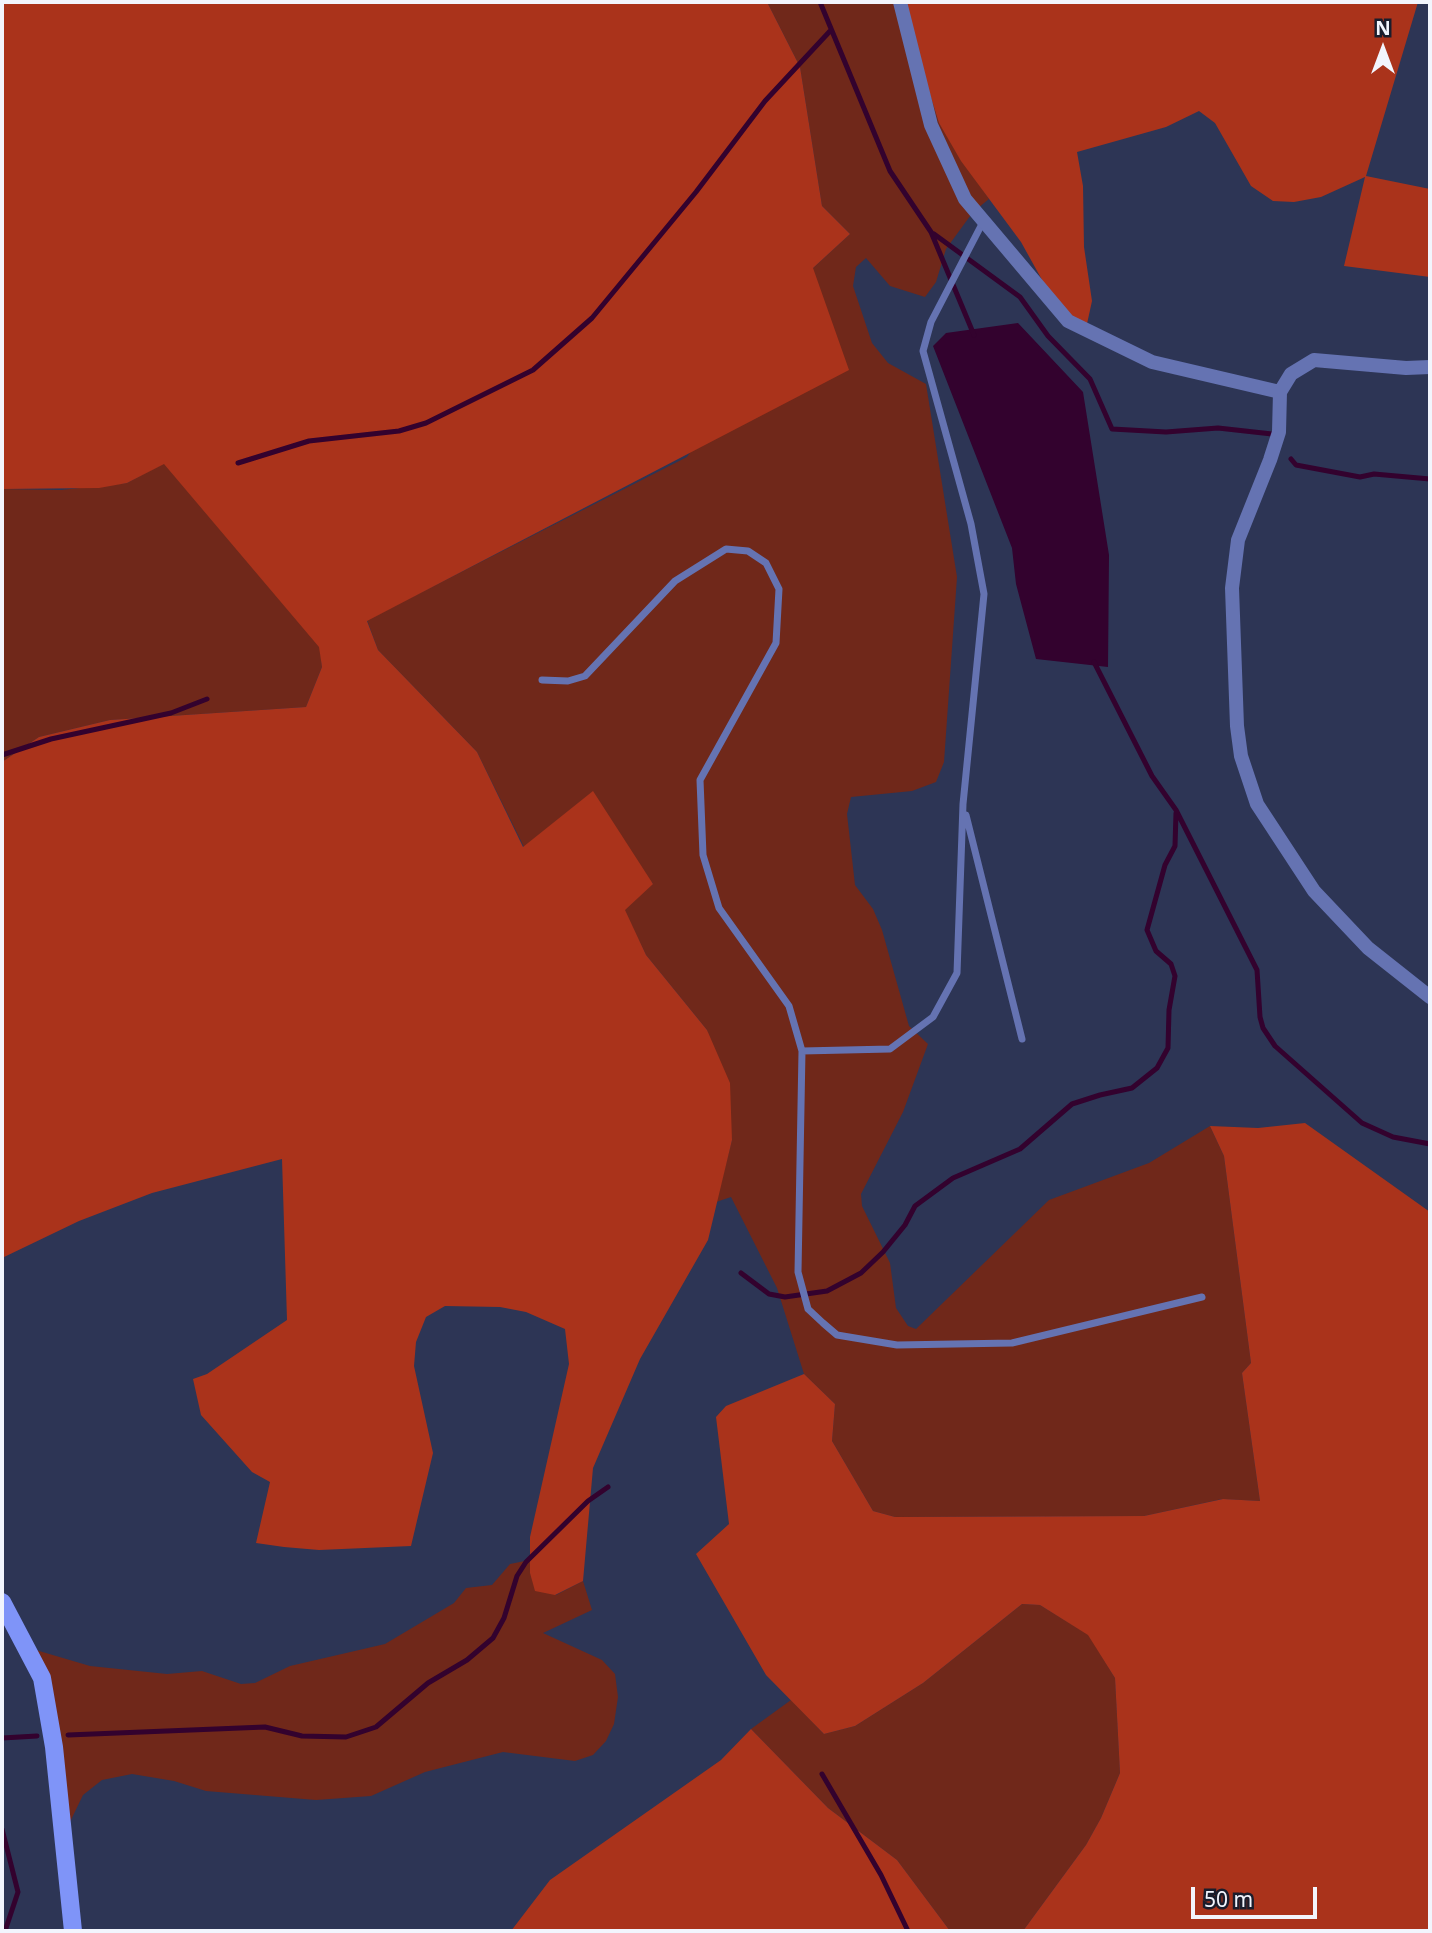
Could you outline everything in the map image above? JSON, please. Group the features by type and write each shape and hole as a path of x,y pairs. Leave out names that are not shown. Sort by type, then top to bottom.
{"street":[{"path":"900,2 931,125 965,199 1068,321 1153,362 1280,392"},
{"path":"1430,367 1314,360 1292,374 1280,392 1279,432 1238,540 1233,568 1234,692 1241,756 1257,804 1314,891 1368,948 1430,997"},
{"path":"2,1602 42,1678 54,1747 74,1931"}],"lane":[{"path":"802,1051 890,1049 933,1017 957,973 963,804 984,594 971,524 923,351 931,322 983,221"},
{"path":"541,680 568,681 586,676 675,581 726,550 748,551 765,563 779,589 776,643 700,780 703,855 719,908 789,1006 802,1051 798,1272 808,1310 837,1335 897,1345 1012,1343 1202,1297"},
{"path":"963,804 1022,1039"}],"shaded area":[{"path":"2,2 767,2 800,67 822,206 850,234 813,268 849,370 367,621 378,650 477,752 523,847 593,791 653,884 625,910 646,955 707,1030 730,1083 732,1140 708,1240 640,1359 593,1468 583,1581 555,1595 535,1591 530,1573 530,1537 569,1364 565,1329 526,1312 500,1307 445,1306 426,1317 416,1342 414,1366 433,1453 411,1546 319,1550 284,1547 256,1543 270,1482 252,1472 201,1415 193,1379 207,1374 287,1320 282,1159 152,1193 79,1221 2,1258 2,762 39,737 110,720 306,707 322,667 319,647 164,464 127,483 99,488 2,489"},
{"path":"767,2 901,2 939,123 989,199 973,212 946,249 936,282 925,297 890,286 866,258 856,267 853,286 872,343 888,363 926,384 957,577 944,762 936,782 912,791 851,797 847,814 855,885 873,909 882,930 909,1026 928,1044 903,1112 861,1194 862,1206 890,1263 896,1308 908,1326 916,1329 1049,1200 1149,1163 1210,1126 1224,1156 1251,1363 1242,1373 1260,1501 1222,1499 1144,1516 895,1517 873,1511 832,1441 835,1404 804,1374 777,1288 731,1197 716,1202 732,1140 707,1030 646,955 624,910 653,883 524,847 477,752 378,650 367,620 687,457 813,268 850,234 822,206 800,67"},
{"path":"901,2 1418,2 1366,176 1430,189 1430,277 1344,266 1365,177 1321,197 1294,202 1273,201 1251,186 1215,123 1199,111 1166,127 1077,152 1083,186 1084,247 1092,301 1085,333 1051,296 1021,242 961,161 939,123"},
{"path":"1018,323 1083,392 1109,555 1108,667 1036,659 1016,584 1012,548 933,346 946,333"},
{"path":"164,463 320,647 322,667 306,707 110,720 39,737 2,762 2,489 61,490 127,483"},
{"path":"1305,1123 1430,1212 1430,1931 1023,1931 1086,1845 1120,1773 1115,1678 1088,1635 1040,1605 1022,1604 923,1683 855,1726 824,1734 766,1675 696,1554 729,1524 716,1417 726,1406 804,1374 835,1404 832,1441 873,1511 895,1517 1144,1516 1223,1499 1260,1501 1242,1373 1251,1363 1224,1156 1210,1126 1258,1128"},
{"path":"530,1560 530,1573 556,1595 583,1581 592,1610 543,1633 602,1660 615,1674 618,1697 614,1724 606,1741 593,1755 575,1761 503,1752 425,1772 371,1796 316,1800 206,1791 174,1781 132,1774 102,1780 83,1795 69,1824 29,1648 90,1666 167,1674 202,1671 241,1684 255,1683 290,1666 385,1644 454,1603 466,1588 492,1585 510,1564"},
{"path":"1022,1604 1040,1605 1089,1635 1115,1678 1120,1773 1086,1845 1023,1931 950,1931 897,1860 828,1808 751,1729 791,1700 824,1734 855,1726 923,1683"},
{"path":"751,1729 828,1808 897,1860 950,1931 511,1931 550,1880 721,1760"}],"waterway":[{"path":"820,2 890,171 931,232 974,335"},
{"path":"238,463 309,441 399,431 426,423 533,370 592,318 696,192 765,101 831,30"},
{"path":"934,234 1020,297 1048,336 1090,379 1112,429 1166,432 1218,428 1272,434"},
{"path":"1291,459 1296,465 1360,477 1374,474 1430,479"},
{"path":"1094,662 1152,776 1176,810 1257,970 1260,1017 1263,1028 1275,1046 1362,1123 1393,1137 1430,1144"},
{"path":"2,755 51,739 171,713 207,699"},
{"path":"741,1273 769,1294 785,1297 827,1291 861,1273 905,1225 915,1206 953,1178 1020,1149 1072,1104 1132,1088 1157,1068 1168,1048 1169,1010 1175,976 1171,964 1156,951 1147,930 1165,865 1175,846 1176,813"},
{"path":"68,1735 265,1727 302,1736 346,1737 376,1727 428,1683 467,1660 493,1638 504,1618 517,1576 526,1562 588,1501 608,1487"},
{"path":"2,1738 37,1736"},
{"path":"822,1774 881,1875 908,1931"},
{"path":"2,1829 18,1892 5,1931"}]}
